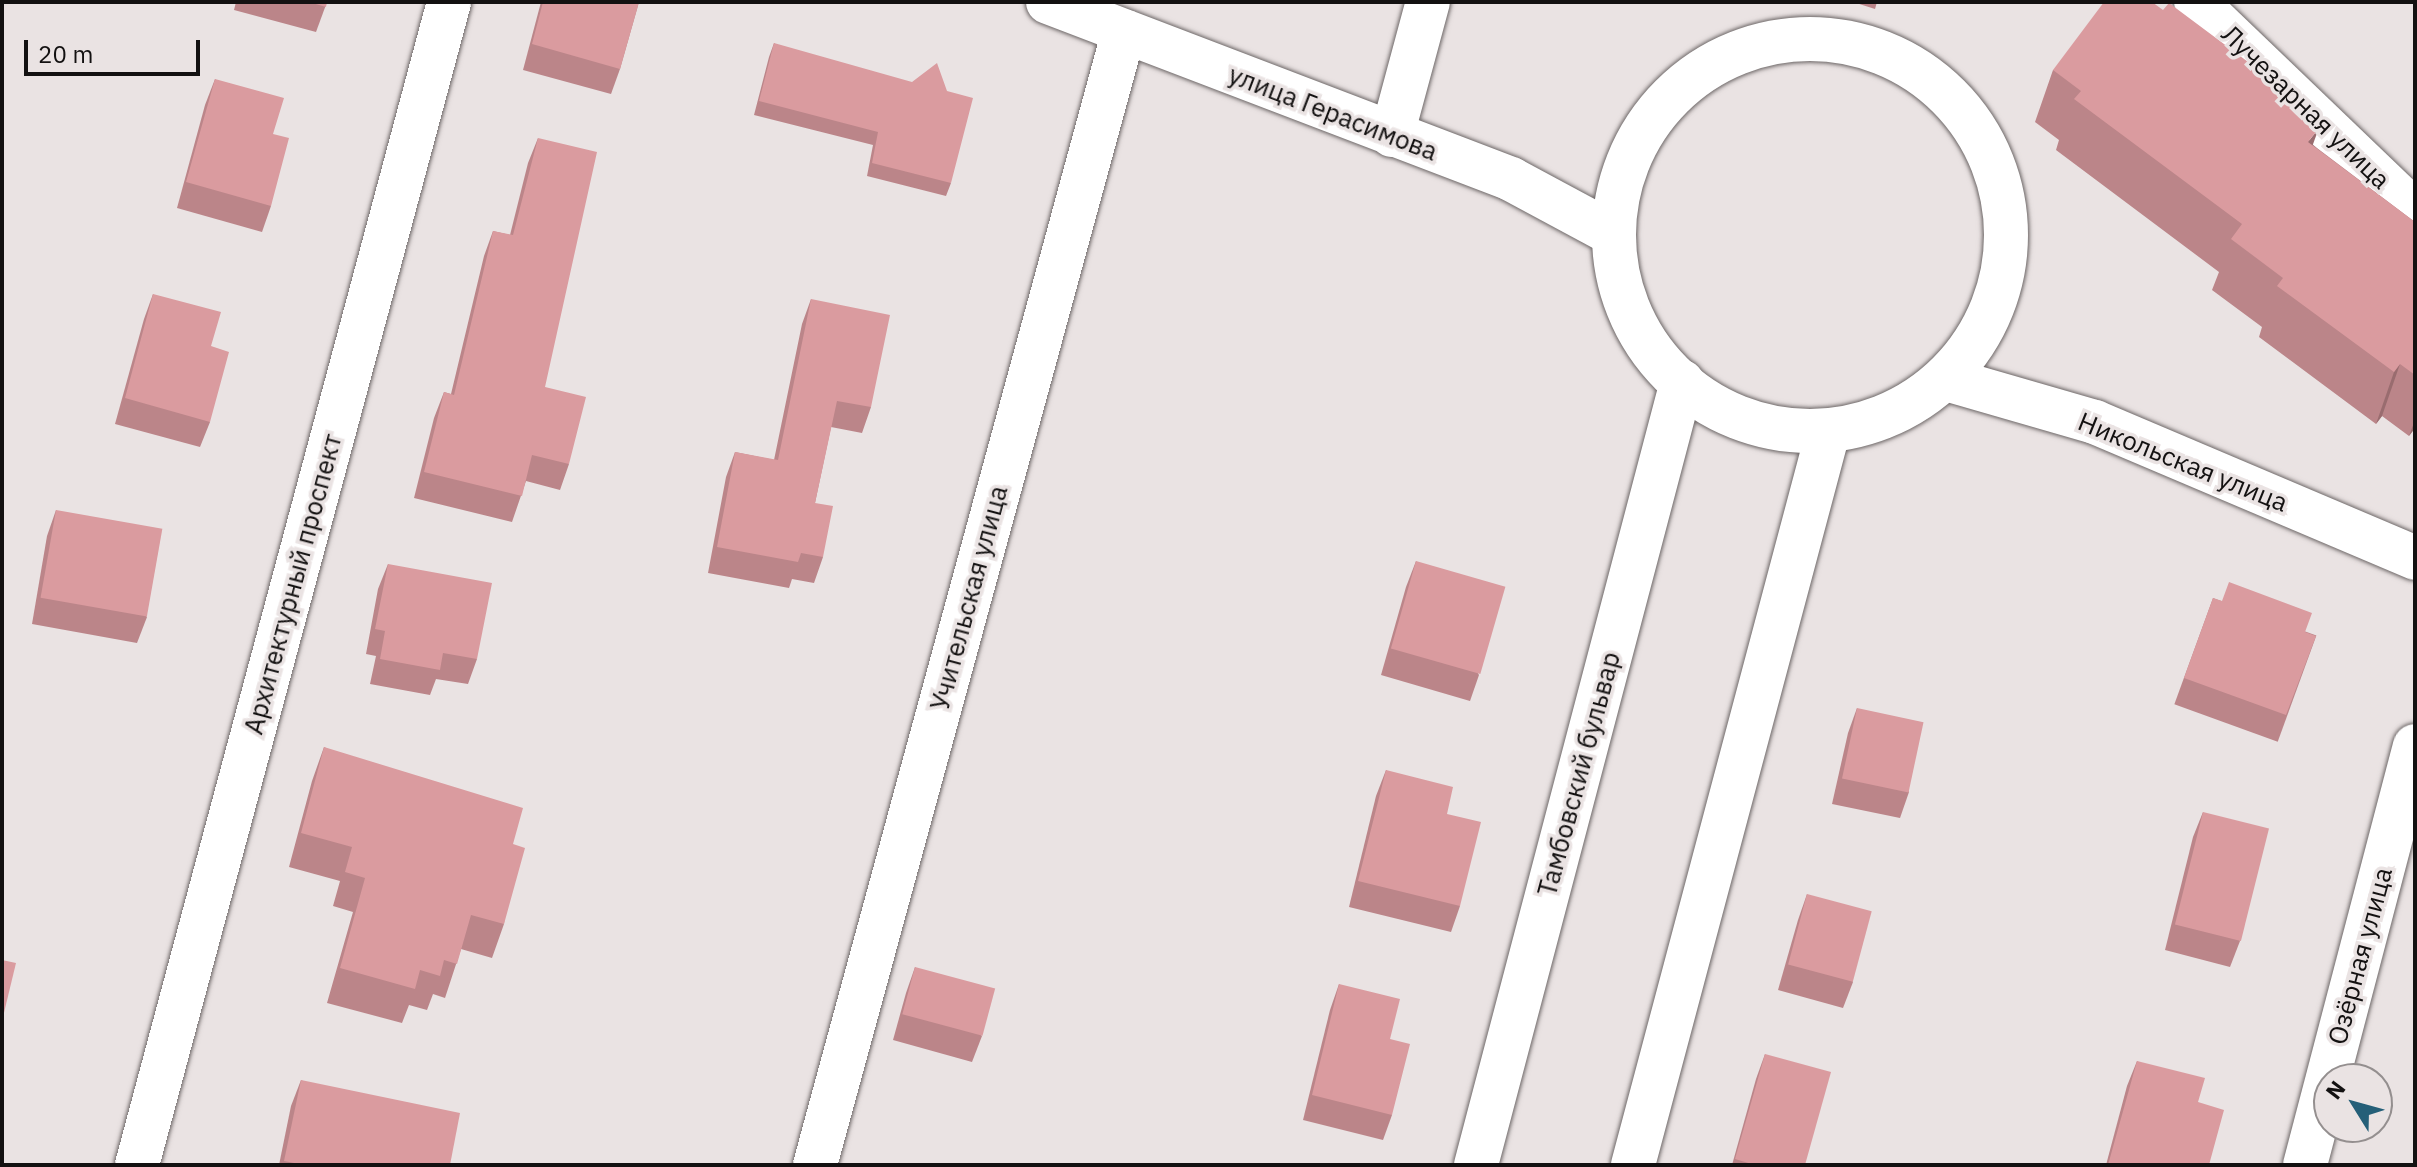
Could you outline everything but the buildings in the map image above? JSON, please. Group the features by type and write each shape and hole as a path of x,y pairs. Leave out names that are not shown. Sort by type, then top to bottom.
{"street":[{"name":"Архитектурный проспект","path":"137,1165 449,2"},
{"name":"улица Герасимова","path":"1048,2 1511,179 1613,234"},
{"path":"1392,135 1428,2"},
{"name":"Лучезарная улица","path":"2196,2 2415,212"},
{"name":"Учительская улица","path":"815,1165 1124,31"},
{"path":"1827,38 1889,53 1943,88 1983,139 2005,200 2005,265 1985,326 1946,379 1891,415 1828,432 1762,426 1702,400 1682,382 1654,356 1623,298 1613,234 1618,186 1655,112 1703,69 1775,42 1827,38"},
{"name":"Никольская улица","path":"1946,379 2095,422 2415,557"},
{"name":"Тамбовский бульвар","path":"1476,1165 1682,382"},
{"path":"1633,1165 1828,432"},
{"name":"Озёрная улица","path":"2305,1165 2415,746"}]}
